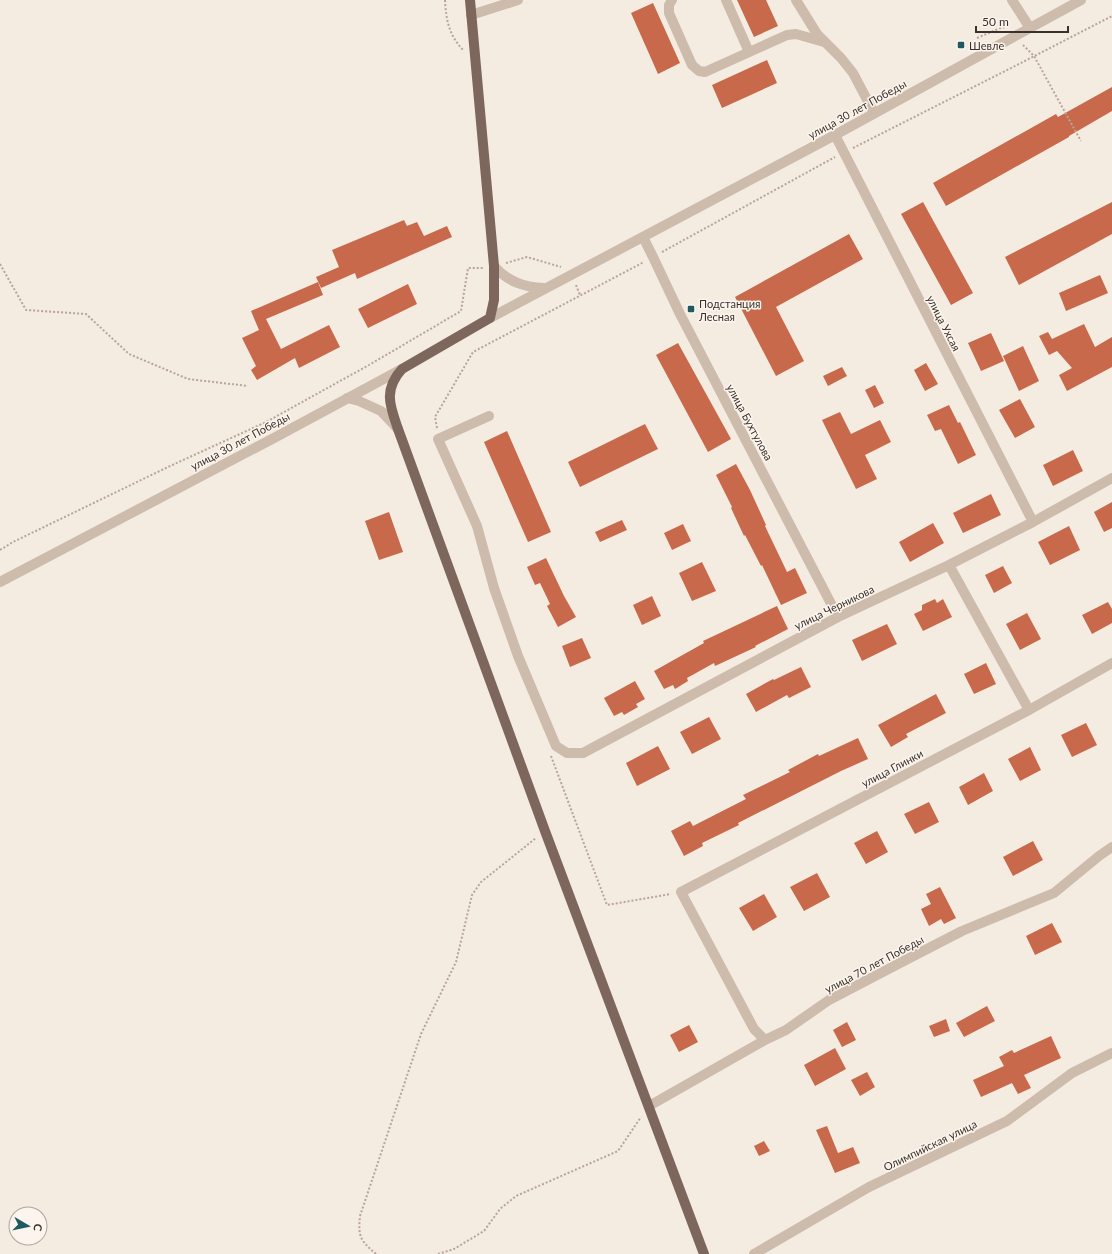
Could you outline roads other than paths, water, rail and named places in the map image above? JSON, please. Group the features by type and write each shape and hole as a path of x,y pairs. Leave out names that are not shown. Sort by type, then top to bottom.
{"main road":[{"path":"470,0 494,266 494,300 490,318"},
{"name":"улица 30 лет Победы","path":"402,369 490,318"},
{"path":"402,369 394,379 390,388 389,399 398,429 545,832 704,1254"}],"street":[{"path":"471,15 518,0"},
{"path":"672,0 669,5 669,13 692,65 696,70 705,72 787,35 796,34 824,42"},
{"path":"726,0 749,52"},
{"path":"796,0 824,42 841,58 853,73 874,113"},
{"path":"1012,0 1030,28"},
{"name":"улица 30 лет Победы","path":"490,318 835,135 1081,0"},
{"name":"улица Ухсая","path":"835,135 1033,522"},
{"name":"улица Бухтулова","path":"643,237 680,314 838,617"},
{"path":"494,266 516,283 532,287 546,288"},
{"name":"улица 30 лет Победы","path":"0,582 402,369"},
{"path":"347,398 381,411 398,429"},
{"name":"улица Черникова","path":"489,416 438,439 477,526 494,588 518,656 556,746 567,753 583,753 838,617 950,565 1033,522 1112,478"},
{"path":"950,565 1029,710"},
{"name":"улица Глинки","path":"765,1040 754,1029 681,892 1029,710 1112,663"},
{"name":"улица 70 лет Победы","path":"649,1106 765,1040 786,1030 829,1000 962,932 1054,893 1112,847"},
{"name":"Олимпийская улица","path":"754,1254 869,1187 1007,1121 1072,1072 1112,1052"}],"place":[{"name":"Шевле","path":"961,45"},
{"name":"Подстанция Лесная","path":"691,309"}]}
